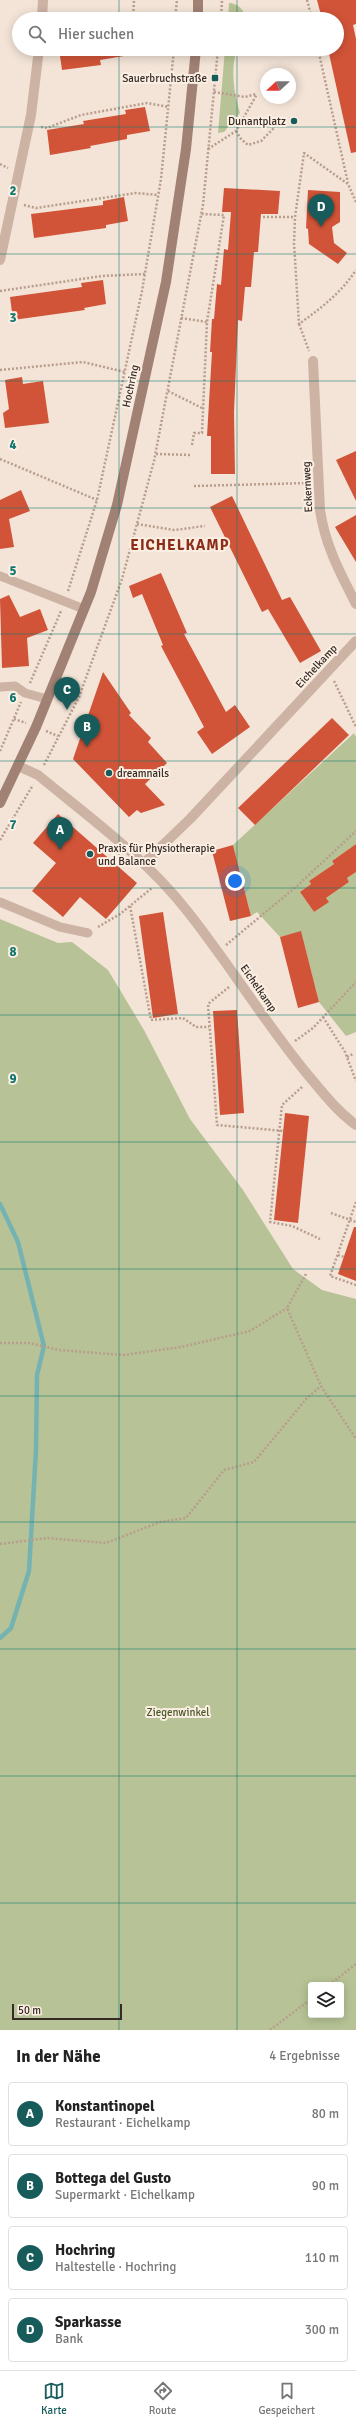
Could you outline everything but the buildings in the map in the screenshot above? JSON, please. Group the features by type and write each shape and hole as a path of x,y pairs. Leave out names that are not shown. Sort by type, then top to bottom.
{"street":[{"path":"42,12 43,0"},
{"path":"198,0 198,12"},
{"path":"0,260 14,203 29,126 38,56"},
{"name":"Hochring","path":"0,803 18,766 84,609 117,505 166,282 186,149 195,56"},
{"name":"Eckernweg","path":"313,361 318,483 323,532 331,555 356,604"},
{"name":"Eichelkamp","path":"144,863 190,819 356,641"},
{"name":"Eichelkamp","path":"18,766 38,776 144,863 162,880 218,952 286,1048 325,1096 356,1125"}],"lane":[{"path":"0,576 84,609"},
{"path":"0,687 15,686 26,693 47,699"},
{"path":"0,902 60,926 88,933"}],"path":[{"path":"133,12 134,0"},
{"path":"175,12 176,0"},
{"path":"221,12 222,0"},
{"path":"308,0 311,12"},
{"path":"0,751 65,601 97,500 145,274 158,195 169,107 173,56"},
{"path":"320,56 348,184 356,202"},
{"path":"208,150 236,131 257,94 245,98 214,92"},
{"path":"29,126 47,128 81,116 147,103 169,107"},
{"path":"236,131 241,139 248,145 261,141 274,128"},
{"path":"313,361 299,324 294,243 295,217 304,153 348,184"},
{"path":"14,203 36,208 136,193 158,195"},
{"path":"192,445 194,433 202,433 207,322 224,215 201,214"},
{"path":"263,217 295,217"},
{"path":"299,324 329,302 347,284 356,270"},
{"path":"0,291 102,276 145,274"},
{"path":"181,318 207,322"},
{"path":"0,370 83,362 125,372"},
{"path":"168,391 204,409"},
{"path":"156,454 192,455"},
{"path":"0,459 97,500"},
{"path":"194,486 318,483"},
{"path":"137,524 174,530 205,526"},
{"path":"329,670 356,727"},
{"path":"218,952 297,886 356,831"},
{"path":"88,933 130,906 162,880"},
{"path":"130,906 151,1020 183,1018 196,1027 209,1027"},
{"path":"238,980 208,1004 217,1125 284,1131"},
{"path":"286,1048 313,1028 356,982"},
{"path":"324,1017 346,1057 356,1081"},
{"path":"346,1057 353,1054"},
{"path":"311,1078 282,1105 270,1222 292,1226 320,1238"},
{"path":"272,1202 276,1203"},
{"path":"356,1202 330,1276 356,1285"},
{"path":"331,1213 356,1222"},
{"path":"338,1255 344,1257"},
{"path":"1,1345 29,1342 59,1350 123,1355 181,1347 250,1331 287,1308 306,1274"},
{"path":"287,1308 321,1386 356,1439"},
{"path":"0,1544 47,1538 106,1543 160,1522 186,1518 224,1470 254,1462 307,1398 321,1386"},
{"path":"333,1982 356,1964"},
{"path":"270,2030 308,2001"}],"green space":[{"path":"229,3 232,3 243,12 228,12"},
{"path":"224,56 235,56 233,73 236,98 240,113 224,132 218,133"},
{"path":"354,733 356,737 356,844 332,861 334,864 309,881 311,884 300,892 314,912 328,902 326,898 349,882 347,878 356,872 356,1032 346,1036 319,1002 301,932 280,937 257,912 251,916 233,845"},
{"name":"Ziegenwinkel","path":"0,919 58,943 72,942 108,970 144,1030 190,1119 243,1190 293,1269 322,1290 356,1299 356,2030 0,2030"}],"waterway":[{"path":"0,1204 18,1242 44,1346 37,1375 36,1450 29,1571 11,1628 0,1638"}],"place":[{"name":"Sauerbruchstraße","path":"215,78"},
{"name":"Dunantplatz","path":"294,121"},
{"name":"Sparkasse","path":"321,227"},
{"name":"Hochring","path":"67,710"},
{"name":"Bottega del Gusto","path":"87,747"},
{"name":"dreamnails","path":"109,773"},
{"name":"Konstantinopel","path":"60,850"},
{"name":"Praxis für Physiotherapie und Balance","path":"90,854"}],"district":[{"name":"EICHELKAMP","path":"180,545"}]}
